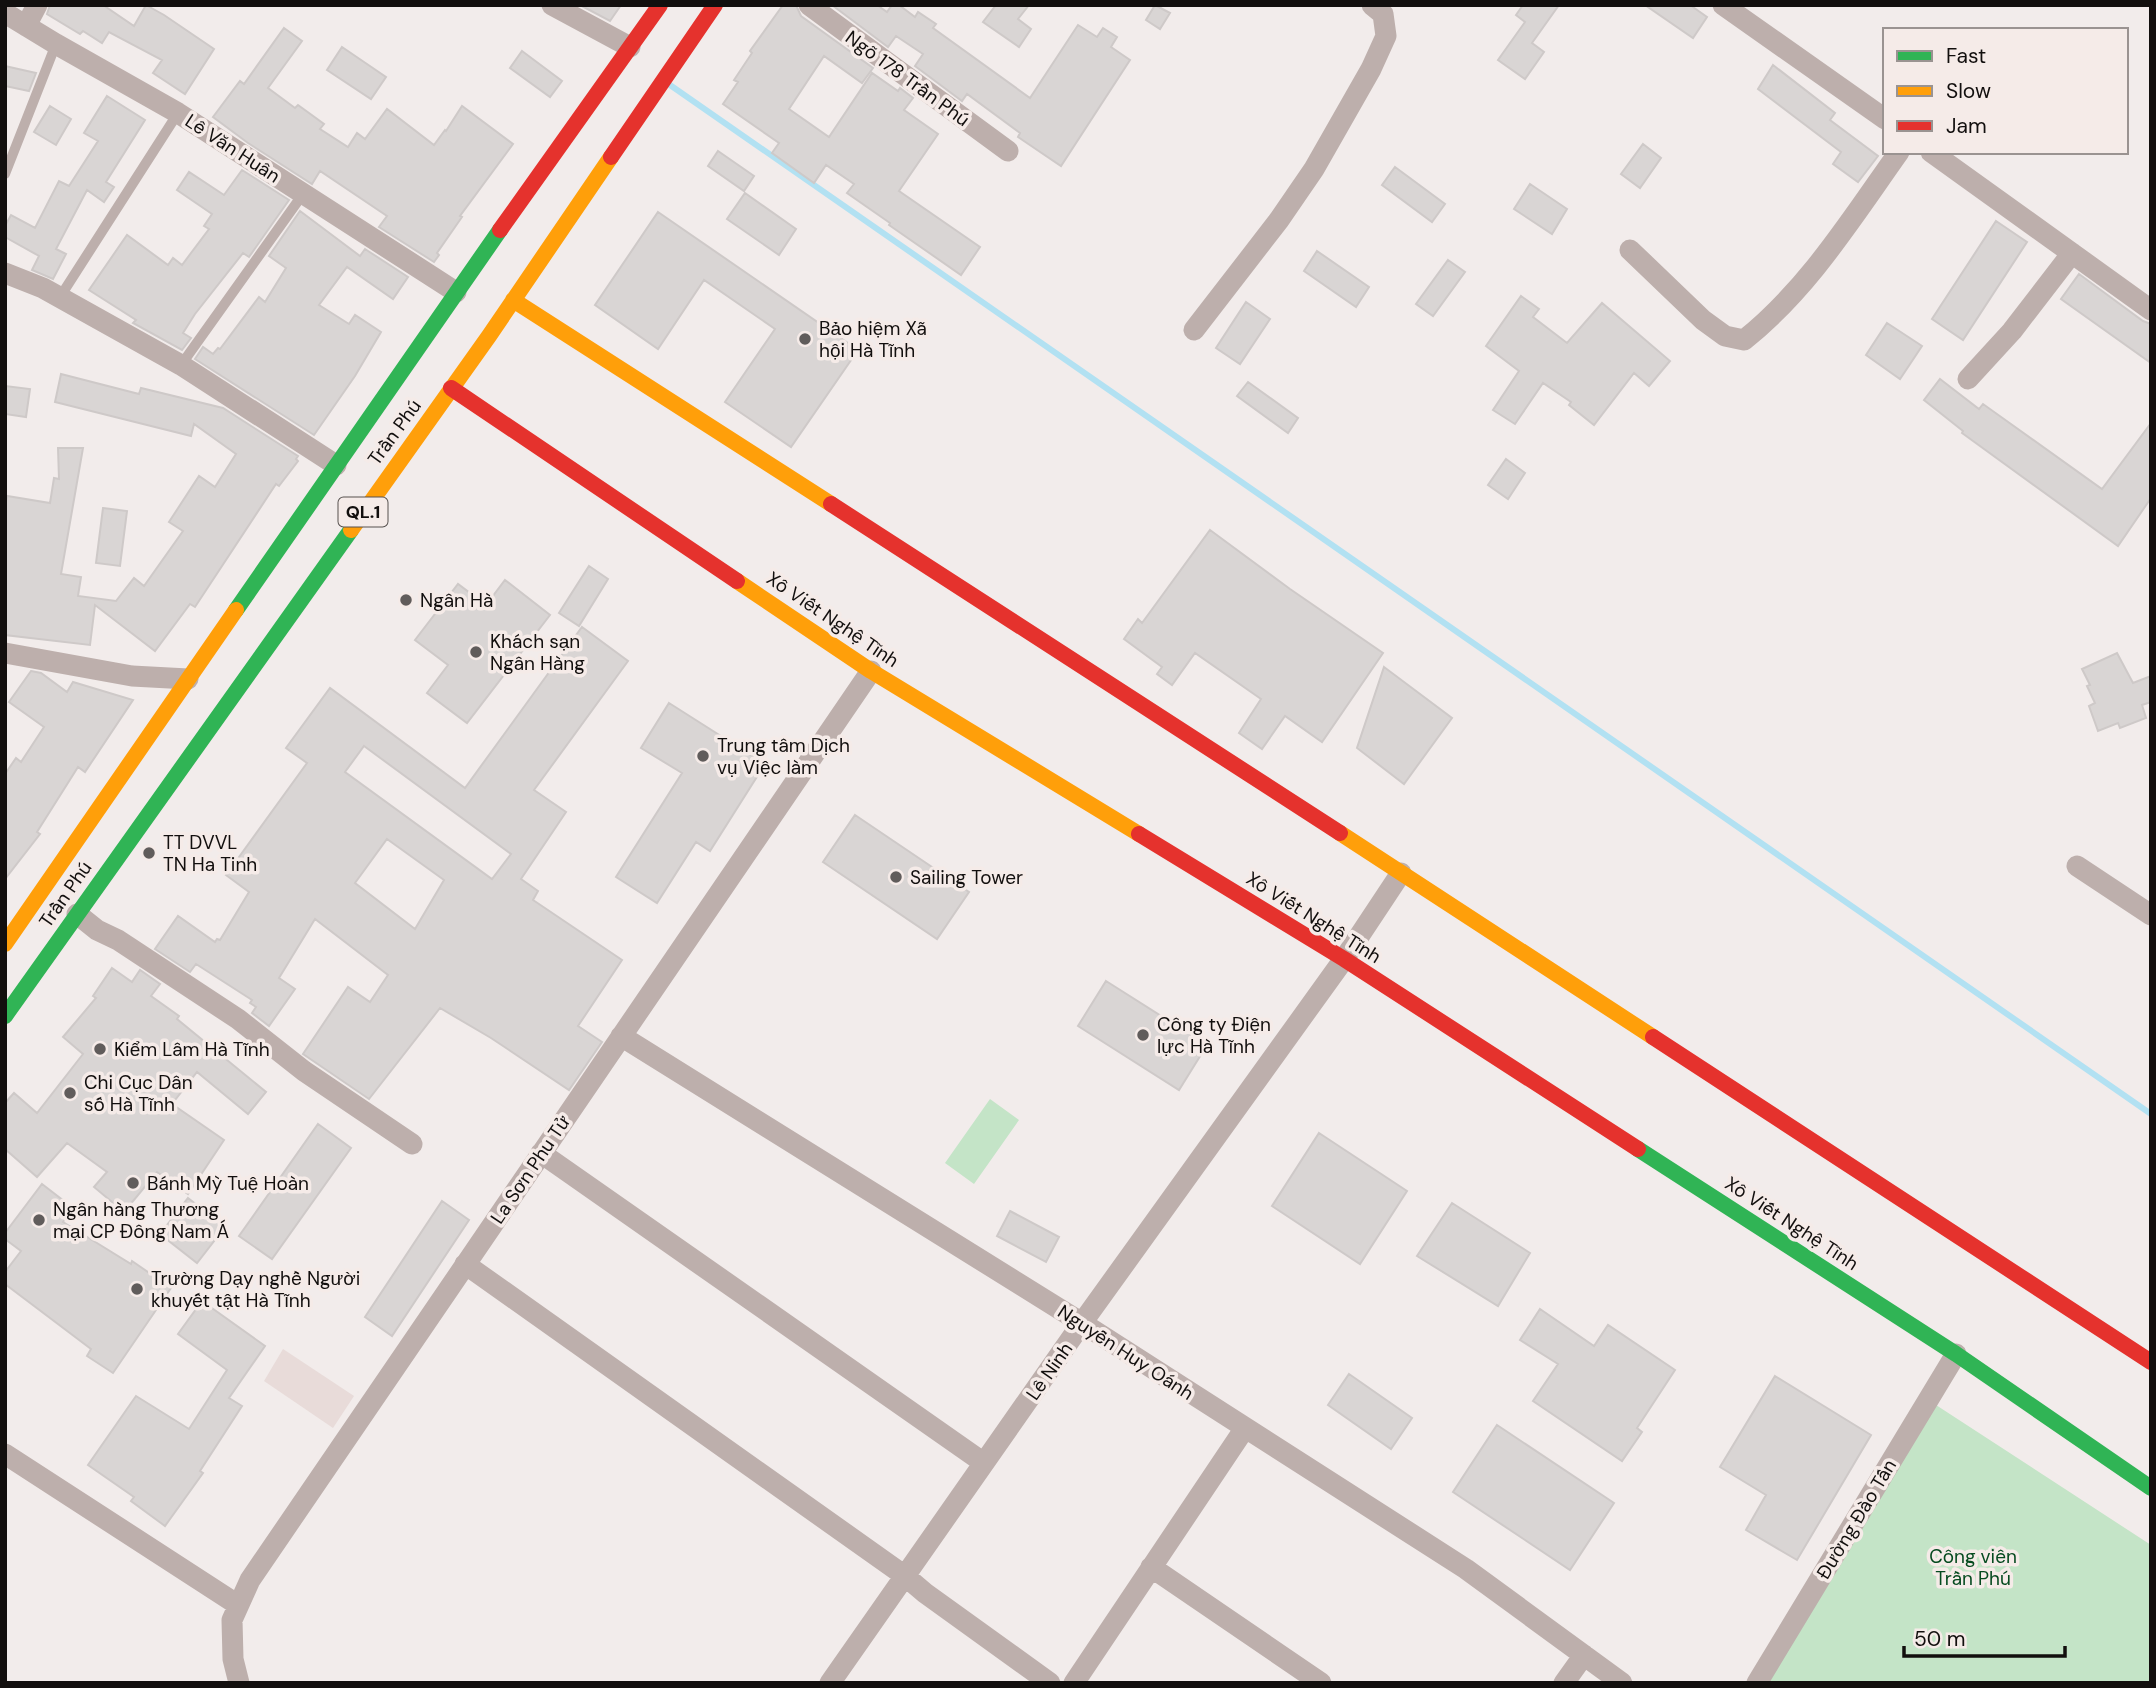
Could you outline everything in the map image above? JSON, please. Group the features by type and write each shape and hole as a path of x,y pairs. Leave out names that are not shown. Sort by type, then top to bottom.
{"street":[{"path":"26,26 37,5"},
{"path":"552,5 630,47"},
{"name":"Trần Phú","path":"5,944 456,292 660,5"},
{"name":"Trần Phú","path":"5,1016 513,300 715,5"},
{"name":"Ngõ 178 Trần Phú","path":"808,5 1008,151"},
{"path":"1194,330 1314,169 1371,69 1386,36 1383,14 1372,5"},
{"path":"1723,5 1883,118"},
{"name":"Lê Văn Huân","path":"5,13 178,113 456,292"},
{"path":"1630,250 1703,320 1725,336 1744,340 1766,323 1798,290 1898,154"},
{"path":"1934,154 2151,310"},
{"path":"1968,379 2012,331 2072,253"},
{"path":"5,273 43,288 181,365 336,465"},
{"path":"513,300 1401,873 2151,1362"},
{"name":"Xô Viết Nghệ Tĩnh","path":"451,388 872,671 1344,959 1956,1354 2151,1488"},
{"path":"5,653 132,676 188,679"},
{"name":"La Sơn Phu Tử","path":"239,1683 233,1659 232,1620 250,1580 872,671"},
{"path":"2077,866 2151,915"},
{"name":"Lê Ninh","path":"830,1683 1082,1323 1344,959 1401,873"},
{"path":"77,914 97,930 118,940 238,1019 304,1071 412,1144"},
{"name":"Nguyễn Huy Oánh","path":"621,1036 1082,1323 1466,1569 1622,1683"},
{"path":"541,1153 984,1462"},
{"path":"465,1264 905,1576 1050,1683"},
{"name":"Đường Đào Tấn","path":"1757,1683 1956,1354"},
{"path":"1074,1683 1245,1427"},
{"path":"5,1454 238,1605"},
{"path":"1151,1567 1321,1683"},
{"path":"1564,1683 1584,1655"}],"lane":[{"path":"5,174 56,44"},
{"path":"60,297 178,113"},
{"path":"181,365 303,194"}],"shaded area":[{"path":"283,1349 354,1396 333,1428 264,1381"}],"green space":[{"path":"990,1099 1019,1120 974,1184 945,1163"},
{"name":"Công viên Trần Phú","path":"1936,1405 2151,1545 2151,1683 1767,1683"}],"building":[{"path":"50,5 103,5 134,26 146,5 214,49 185,94 153,73 162,60 109,32 102,43 83,31 80,34 47,14"},
{"path":"580,5 621,5 610,21"},
{"path":"783,5 796,5 801,16 873,68 862,83 824,56 789,109 829,137 872,73 913,98 904,110 938,134 899,191 980,247 961,275 847,193 854,184 826,165 814,183 772,153 779,143 723,104 738,82 734,80 752,53 750,51"},
{"path":"832,5 877,5 887,12 892,5 899,5 915,17 918,12 936,24 933,28 1030,98 1078,25 1097,37 1103,28 1117,37 1111,47 1130,60 1061,166 1018,137 1020,133 967,94 962,101 915,66 923,54 896,36 888,47"},
{"path":"996,5 1029,5 1018,19 1031,29 1019,47 983,22"},
{"path":"1155,5 1170,13 1160,29 1146,20"},
{"path":"1523,5 1559,5 1532,43 1544,52 1525,79 1498,60 1525,22 1516,15"},
{"path":"1645,5 1690,5 1707,17 1693,38"},
{"path":"284,28 302,41 268,88 295,108 298,105 324,124 320,129 348,147 357,133 365,139 387,109 434,145 462,106 513,144 460,216 462,217 437,253 439,255 434,262 379,227 387,216 320,171 312,184 213,117 240,81 244,84"},
{"path":"342,47 386,77 371,99 327,70"},
{"path":"522,51 562,81 550,97 510,68"},
{"path":"1773,65 1835,113 1830,120 1878,156 1858,182 1833,164 1841,152 1758,89"},
{"path":"5,66 36,73 29,91 5,86"},
{"path":"107,96 145,120 106,182 114,187 104,202 87,190 56,249 66,254 53,279 32,270 39,256 5,237 5,226 11,215 35,228 59,181 69,186 98,141 84,133"},
{"path":"50,106 71,119 56,145 34,132"},
{"path":"1643,144 1661,158 1640,188 1621,174"},
{"path":"718,151 754,176 744,191 708,166"},
{"path":"1395,167 1445,204 1432,222 1382,185"},
{"path":"242,170 289,200 249,257 243,253 195,314 183,333 191,338 182,350 133,323 136,320 89,290 127,235 168,265 173,258 182,265 209,229 204,226 212,214 177,190 189,172 224,195"},
{"path":"1530,184 1567,209 1552,234 1514,209"},
{"path":"745,193 796,229 779,255 727,219"},
{"path":"300,211 360,256 365,249 408,277 393,299 347,267 319,305 349,324 355,315 381,332 355,376 314,435 195,359 203,347 213,354 220,349 259,297 265,302 286,268 269,256"},
{"name":"Bảo hiệm Xã hội Hà Tĩnh","path":"658,212 858,350 791,447 725,402 775,329 704,280 658,349 595,305"},
{"path":"1996,221 2027,242 1963,340 1932,319"},
{"path":"1317,251 1369,287 1356,307 1304,271"},
{"path":"1448,260 1465,272 1433,316 1416,304"},
{"path":"2079,274 2151,324 2151,363 2061,299"},
{"path":"1521,296 1539,309 1533,317 1567,343 1602,303 1670,361 1649,386 1634,373 1594,425 1569,405 1571,402 1543,383 1515,424 1493,410 1519,371 1486,346"},
{"path":"1246,302 1270,319 1240,364 1216,348"},
{"path":"1887,323 1922,346 1900,379 1866,355"},
{"path":"61,374 139,394 141,388 223,408 298,456 298,461 279,486 276,484 195,607 190,604 155,651 95,605 90,645 5,635 7,496 50,503 54,478 59,479 58,448 83,448 61,574 81,577 78,596 116,601 134,578 144,586 183,531 169,522 199,476 215,487 236,454 194,424 191,436 55,402"},
{"path":"1940,379 1979,409 1983,404 2102,489 2151,423 2151,498 2118,546 1962,433 1963,431 1924,400"},
{"path":"1248,382 1298,418 1288,433 1237,396"},
{"path":"5,386 30,389 26,417 5,414"},
{"path":"1506,459 1525,473 1508,499 1488,485"},
{"path":"103,508 127,511 120,566 96,563"},
{"path":"1210,530 1383,653 1322,742 1285,716 1262,749 1239,733 1261,699 1195,653 1172,685 1157,674 1162,667 1124,639 1138,619 1142,623"},
{"path":"589,566 608,579 579,626 559,613"},
{"name":"Khách sạn Ngân Hàng","path":"505,580 550,615 467,723 427,693 448,665 415,640 458,584 486,605"},
{"path":"582,627 628,661 534,790 566,812 521,879 538,891 533,900 622,960 578,1026 602,1042 569,1090 440,1008 369,1099 303,1054 348,987 370,1002 388,975 315,919 279,978 295,989 269,1026 252,1013 256,1007 250,1003 252,1000 196,964 190,972 155,949 178,916 215,942 220,940 249,892 226,875 307,763 286,748 330,688 465,788","holes":["364,746 511,854 492,879 345,772","387,839 444,880 415,929 355,883"]},
{"path":"2117,653 2133,683 2151,676 2151,702 2142,705 2146,718 2120,728 2118,723 2098,731 2089,706 2095,703 2082,669"},
{"path":"1384,667 1452,718 1404,784 1357,748"},
{"path":"31,671 41,673 67,692 73,682 133,700 85,772 78,767 37,832 40,834 5,879 5,774 16,758 21,762 44,727 9,702"},
{"path":"669,703 765,764 710,851 696,842 657,903 616,877 682,773 641,748"},
{"name":"Sailing Tower","path":"855,815 969,892 937,939 823,862"},
{"path":"112,968 132,982 140,970 160,984 151,996 179,1016 177,1019 266,1092 248,1114 197,1072 172,1104 224,1140 188,1194 157,1172 124,1212 94,1187 107,1172 67,1143 37,1177 5,1149 5,1103 14,1093 37,1113 83,1054 63,1037 96,998 93,996"},
{"name":"Công ty Điện lực Hà Tĩnh","path":"1106,981 1207,1045 1179,1090 1078,1026"},
{"path":"318,1124 351,1148 272,1259 239,1236"},
{"path":"1319,1133 1407,1191 1360,1264 1272,1206"},
{"path":"42,1184 73,1208 63,1222 131,1264 132,1261 171,1288 113,1373 87,1356 91,1349 5,1284 5,1272 21,1251 5,1239 5,1233"},
{"path":"188,1198 225,1227 197,1263 160,1234"},
{"path":"442,1201 469,1220 392,1336 365,1317"},
{"path":"1452,1203 1530,1253 1498,1306 1417,1256"},
{"path":"1010,1211 1059,1237 1046,1262 997,1236"},
{"path":"202,1301 265,1346 229,1398 242,1406 200,1471 203,1473 165,1526 131,1501 134,1497 88,1465 136,1396 189,1429 227,1370 178,1334"},
{"path":"1540,1309 1594,1346 1608,1325 1675,1370 1637,1428 1642,1432 1622,1461 1533,1401 1558,1364 1520,1340"},
{"path":"1349,1374 1412,1418 1391,1449 1328,1405"},
{"path":"1775,1376 1871,1435 1797,1560 1746,1530 1766,1495 1720,1467"},
{"path":"1497,1425 1614,1503 1570,1570 1453,1492"}],"waterway":[{"path":"670,85 2151,1114"}],"traffic: fast":[{"path":"236,610 500,230"},
{"path":"5,1016 351,530"},
{"path":"1638,1149 1956,1354 2151,1488"}],"traffic: slow":[{"path":"351,530 489,336 611,157"},
{"path":"513,300 831,504"},
{"path":"737,581 871,671 1139,834"},
{"path":"5,944 236,610"},
{"path":"1340,833 1653,1037"}],"traffic: jam":[{"path":"500,230 660,5"},
{"path":"611,157 715,5"},
{"path":"451,388 737,581"},
{"path":"831,504 1340,833"},
{"path":"1139,834 1344,959 1638,1149"},
{"path":"1653,1037 2151,1362"}],"place":[{"name":"Bảo hiệm Xã hội Hà Tĩnh","path":"805,339"},
{"name":"Ngân Hà","path":"406,600"},
{"name":"Khách sạn Ngân Hàng","path":"476,652"},
{"name":"Trung tâm Dịch vụ Việc làm","path":"703,756"},
{"name":"TT DVVL TN Ha Tinh","path":"149,853"},
{"name":"Sailing Tower","path":"896,877"},
{"name":"Công ty Điện lực Hà Tĩnh","path":"1143,1035"},
{"name":"Kiểm Lâm Hà Tĩnh","path":"100,1049"},
{"name":"Chi Cục Dân số Hà Tĩnh","path":"70,1093"},
{"name":"Bánh Mỳ Tuệ Hoàn","path":"133,1183"},
{"name":"Ngân hàng Thương mại CP Đông Nam Á","path":"39,1220"},
{"name":"Trường Dạy nghề Người khuyết tật Hà Tĩnh","path":"137,1289"}]}
